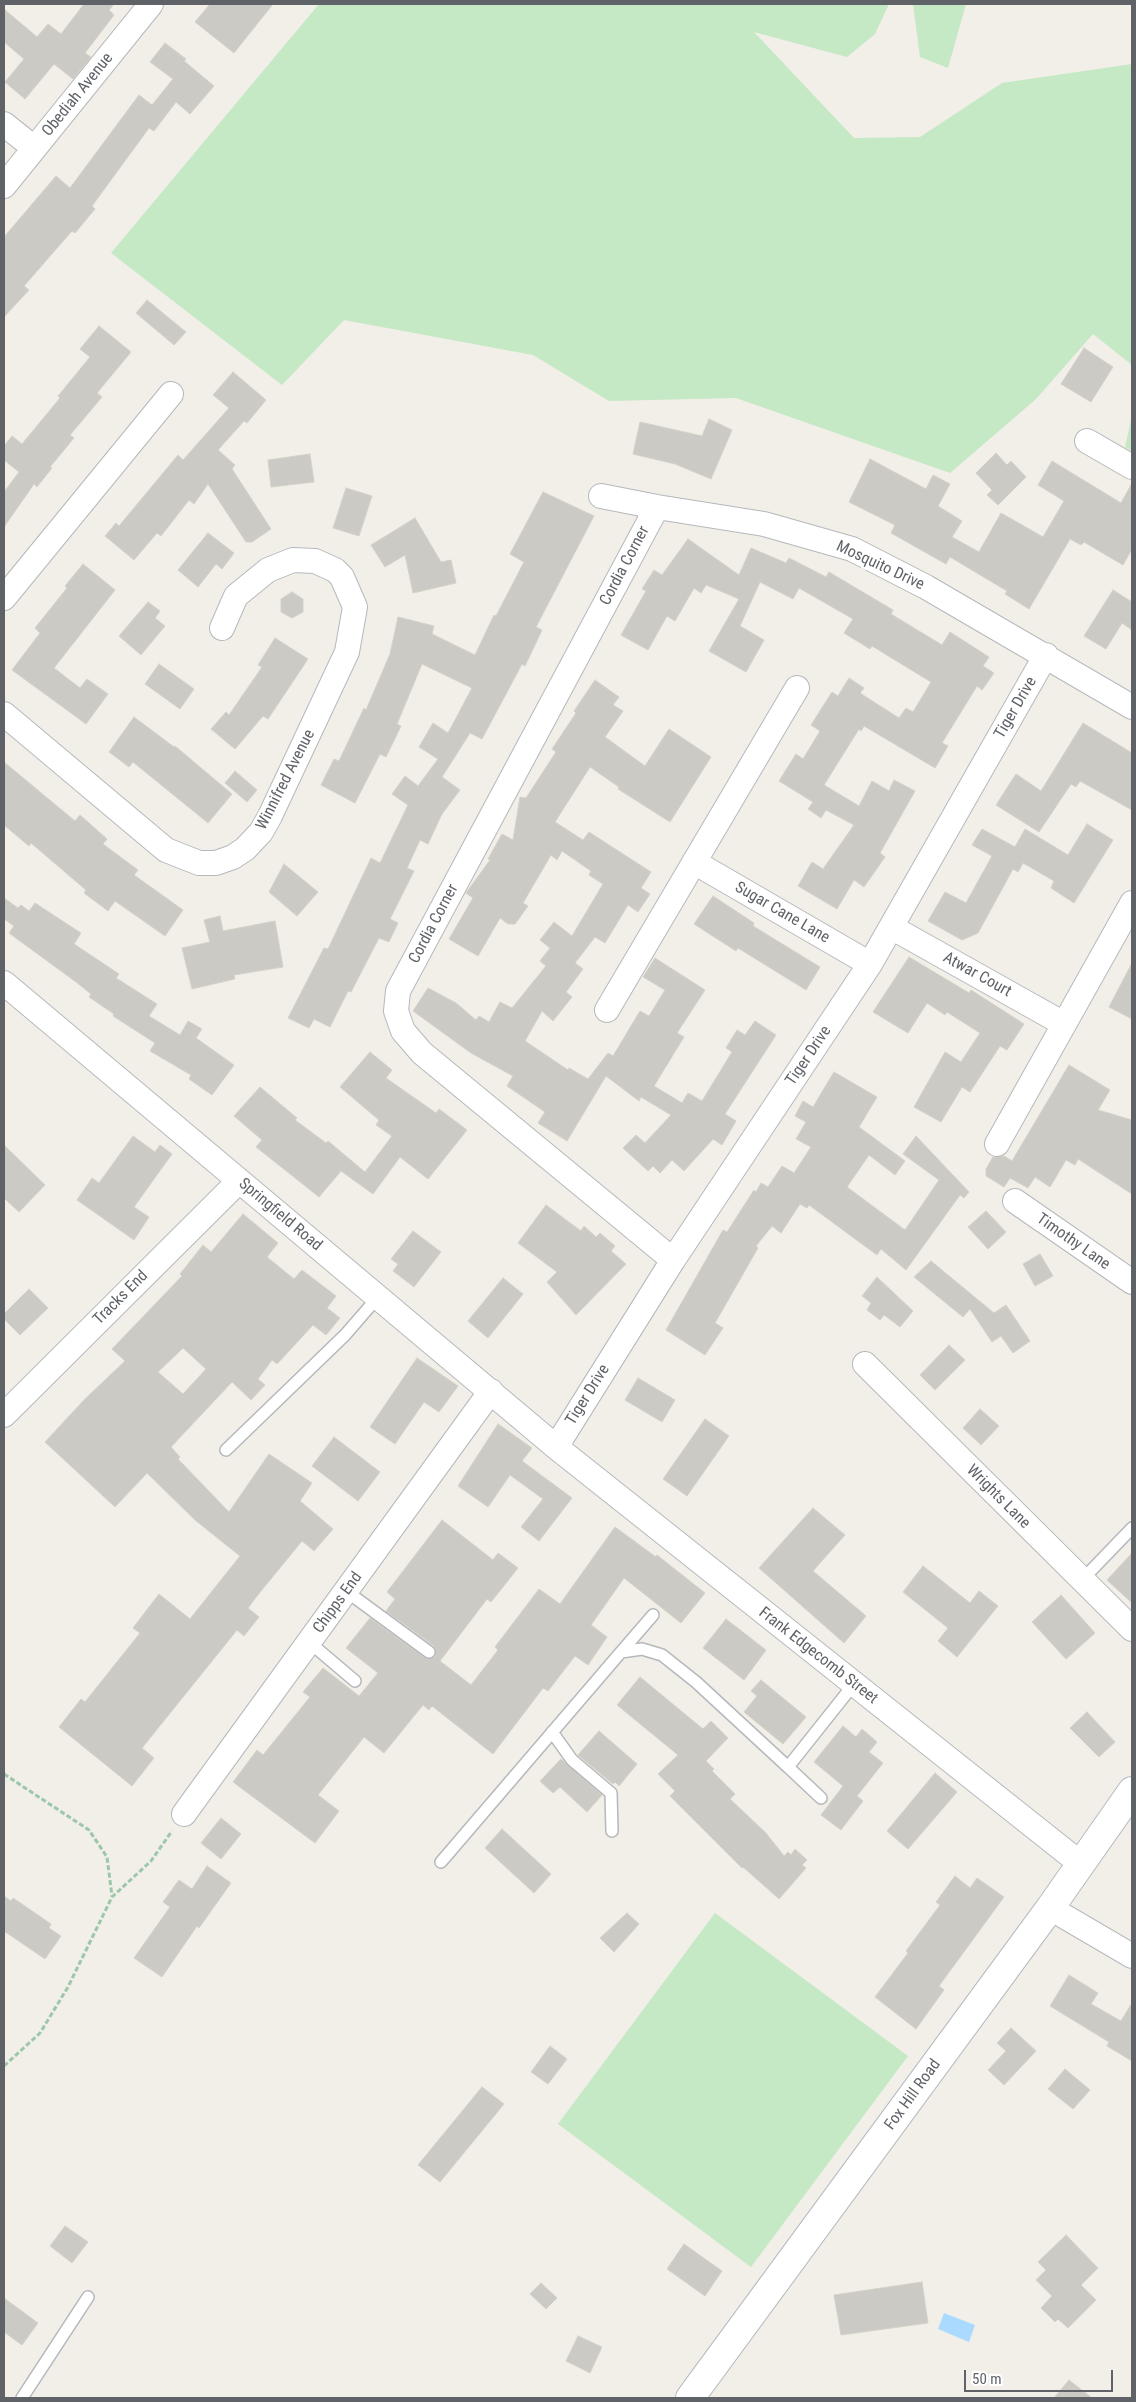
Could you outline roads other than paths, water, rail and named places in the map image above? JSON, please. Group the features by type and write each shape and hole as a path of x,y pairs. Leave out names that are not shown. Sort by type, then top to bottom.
{"main road":[{"name":"Fox Hill Road","path":"690,2398 1050,1908 1132,1790"}],"street":[{"name":"Obediah Avenue","path":"4,186 152,4"},
{"path":"4,124 34,148"},
{"path":"4,598 171,394"},
{"path":"1087,440 1132,467"},
{"name":"Mosquito Drive","path":"601,496 764,524 852,549 926,587 1132,706"},
{"name":"Cordia Corner","path":"657,507 398,991 396,1011 403,1031 422,1053 673,1260"},
{"name":"Winnifred Avenue","path":"4,714 166,850 199,863 216,863 233,857 245,849 261,832 270,816 347,652 355,607 342,577 335,570 315,560 293,560 268,570 236,596 222,628"},
{"name":"Tiger Drive","path":"556,1447 673,1260 870,964 1046,655"},
{"path":"607,1010 797,688"},
{"name":"Sugar Cane Lane","path":"694,862 870,964"},
{"path":"997,1144 1132,903"},
{"name":"Atwar Court","path":"890,927 1064,1024"},
{"name":"Springfield Road","path":"4,983 556,1447"},
{"name":"Tracks End","path":"4,1415 239,1181"},
{"name":"Timothy Lane","path":"1015,1201 1132,1282"},
{"name":"Wrights Lane","path":"866,1364 1081,1581 1132,1629"},
{"name":"Chipps End","path":"184,1814 491,1391"},
{"name":"Frank Edgecomb Street","path":"556,1447 1081,1864"},
{"path":"1050,1908 1132,1956"}],"lane":[{"path":"226,1450 345,1335 378,1297"},
{"path":"1081,1581 1132,1528"},
{"path":"346,1591 429,1652"},
{"path":"441,1862 653,1615"},
{"path":"309,1642 356,1681"},
{"path":"622,1652 642,1649 662,1655 696,1682 821,1798"},
{"path":"788,1767 854,1684"},
{"path":"552,1732 572,1760 611,1793 612,1831"},
{"path":"22,2398 88,2297"}],"water":[{"path":"944,2313 975,2325 969,2342 938,2329"}]}
